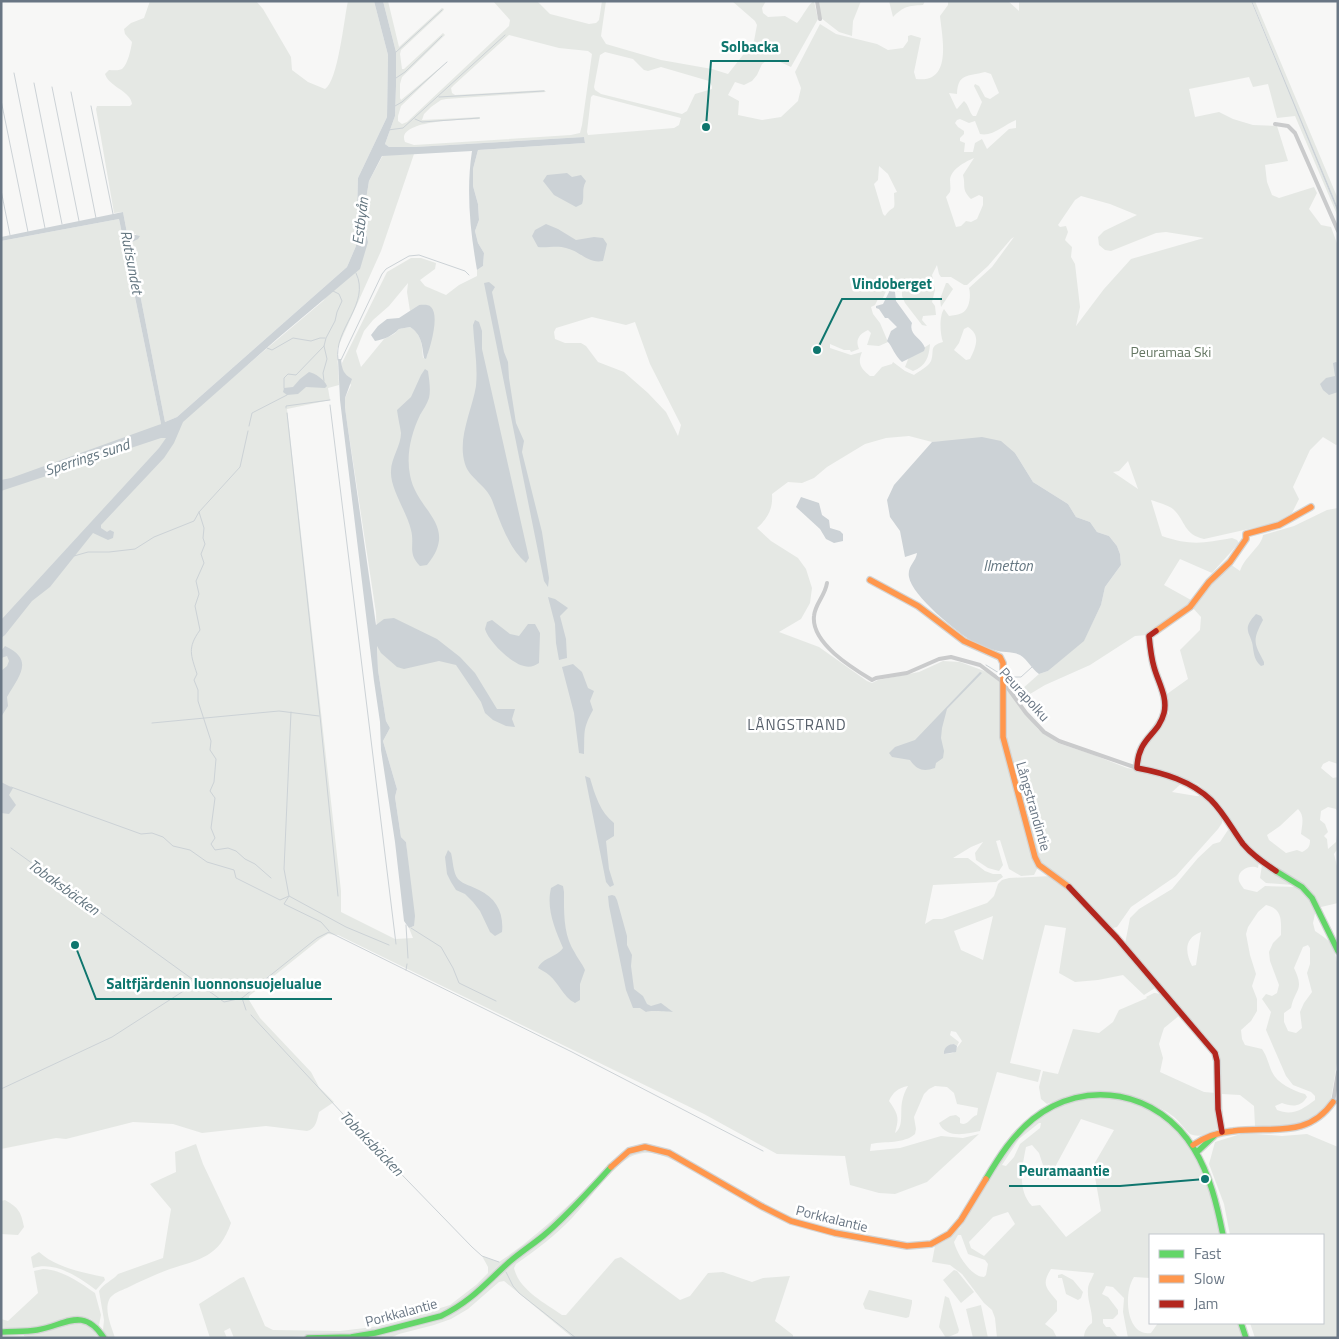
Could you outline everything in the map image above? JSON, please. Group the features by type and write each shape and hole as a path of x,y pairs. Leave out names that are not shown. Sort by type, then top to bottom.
{"street":[{"path":"817,1 820,19"},
{"path":"1275,124 1288,126 1295,133 1338,231"},
{"path":"1311,507 1279,525 1246,534 1246,539 1230,562 1209,582 1190,607 1149,636 1152,663 1164,703 1164,712 1162,719 1141,745 1136,758 1137,768 1170,775 1203,792 1220,810 1248,849 1258,859 1308,893 1316,904 1338,951"},
{"name":"Långstrandintie","path":"870,580 918,606 964,641 1000,657 1003,663 1004,683 1003,737 1035,857 1039,865 1068,886 1117,938 1215,1054 1217,1061 1219,1122 1222,1132"},
{"name":"Peurapolku","path":"827,584 826,593 814,614 814,626 829,649 872,680 907,673 939,659 951,657 980,666 1004,683 1026,713 1044,732 1059,741 1137,768"},
{"path":"1193,1145 1222,1132 1240,1130 1271,1131 1301,1127 1320,1118 1336,1102 1338,1072"},
{"name":"Porkkalantie","path":"308,1338 351,1337 375,1333 451,1311 470,1299 508,1263 544,1235 580,1201 620,1158 635,1148 650,1147 669,1153 773,1213 791,1221 835,1233 907,1246 918,1246 935,1242 951,1232 960,1222 998,1159 1020,1129 1046,1109 1066,1100 1086,1095 1106,1094 1135,1100 1149,1106 1169,1119 1197,1152 1214,1191 1224,1234"},
{"path":"1197,1152 1215,1135"},
{"path":"1,1332 38,1330 74,1320 83,1320 96,1326 104,1338"},
{"path":"1241,1324 1246,1338"}],"green space":[{"path":"150,1 256,1 263,9 291,57 292,70 308,82 325,89 330,84 334,74 348,1 374,1 388,55 387,117 358,178 356,246 347,267 177,417 165,422 131,248 136,234 127,233 123,212 114,213 96,109 97,106 130,106 132,104 128,96 111,82 105,74 109,70 122,69 126,64 132,42 125,34 124,29 131,23 144,18"},
{"name":"Peuramaa Ski","path":"383,1 388,1 399,47 442,8 444,9 401,50 402,69 404,69 443,33 445,35 402,77 400,84 401,100 448,61 401,106 398,121 402,124 407,122 509,26 510,20 493,1 537,1 550,14 589,24 596,23 599,20 602,1 606,1 601,36 606,44 661,60 712,69 728,74 754,41 757,25 755,21 732,1 766,1 762,8 763,13 768,17 785,16 797,23 814,1 818,19 791,67 778,61 766,61 762,64 752,81 744,85 735,82 728,95 739,101 738,115 762,120 781,117 798,101 801,88 795,72 820,24 836,34 877,44 888,50 903,48 908,41 908,36 921,38 914,72 916,79 928,79 936,74 943,57 940,16 948,5 948,1 1008,1 1019,11 1019,1 1251,1 1338,213 1338,217 1295,116 1277,118 1268,84 1253,87 1249,77 1189,89 1195,117 1219,112 1233,119 1253,125 1277,126 1288,161 1265,165 1267,182 1272,195 1279,198 1314,187 1317,193 1309,209 1321,225 1331,227 1338,246 1338,444 1336,445 1323,437 1310,450 1293,487 1299,499 1292,513 1275,523 1204,539 1192,534 1173,509 1151,500 1162,536 1197,543 1232,538 1239,543 1212,573 1180,559 1164,585 1191,600 1186,607 1147,635 1135,636 1090,665 1045,685 1025,697 1019,697 1021,690 1039,674 1048,671 1084,640 1101,605 1105,587 1121,565 1117,546 1109,536 1097,532 1090,522 1076,517 1068,504 1033,482 1015,453 954,441 932,442 909,436 886,438 865,444 827,467 814,478 802,483 788,482 772,494 772,504 769,513 757,528 771,541 798,558 806,569 812,588 810,603 801,619 779,632 819,647 872,683 878,680 919,672 943,661 960,662 987,672 1001,683 1038,729 1058,743 1127,768 1163,775 1182,783 1172,792 1199,796 1202,792 1223,816 1222,823 1218,829 1176,876 1131,907 1117,927 1113,928 1108,926 1066,881 1055,874 1038,867 1034,875 1021,876 1009,869 1000,840 996,841 1003,865 999,871 988,868 976,860 975,853 983,842 953,858 968,858 985,871 1001,874 1003,877 996,882 933,885 925,924 933,919 942,919 987,903 994,896 998,884 1002,880 1052,876 1116,938 1155,988 1144,995 1123,975 1075,982 1059,973 1066,928 1045,925 1010,1063 1041,1070 1038,1082 997,1072 980,1131 963,1134 947,1131 939,1123 950,1116 956,1115 960,1118 960,1123 965,1124 977,1115 978,1108 957,1104 954,1093 947,1087 935,1086 924,1094 914,1117 915,1134 900,1141 871,1144 870,1151 900,1148 941,1136 963,1138 979,1134 927,1182 895,1194 879,1193 850,1185 845,1156 777,1154 704,1114 338,935 328,934 249,996 249,1000 260,1018 311,1072 319,1087 334,1102 319,1112 316,1124 310,1130 266,1126 202,1133 173,1124 133,1122 66,1139 56,1138 1,1149 1,241 119,219 161,424 154,428 161,438 323,301 368,242 363,218 369,181 383,155 414,154 381,251 337,349 339,385 328,388 330,400 287,409 341,891 341,912 395,939 413,938 409,928 414,926 406,842 401,837 395,797 397,789 383,741 390,728 386,721 378,670 376,613 345,409 345,398 351,385 342,369 342,363 387,272 411,258 421,258 436,263 435,269 420,280 425,286 446,295 459,285 477,276 477,270 483,266 484,253 478,243 475,231 479,220 478,204 473,186 473,169 478,150 585,143 584,137 389,147 385,144 395,116 396,52","holes":["509,35 559,48 588,51 592,54 580,133 414,145 405,142 405,134 421,125 434,122 480,119 480,117 422,120 424,114 441,100 546,92 544,90 455,95 452,93 451,88","605,52 633,59 644,70 648,71 661,67 709,81 712,86 712,89 695,94 687,111 682,114 601,94 595,90 600,55","985,72 991,74 999,93 990,99 985,97 979,86 975,84 974,86 982,102 976,116 973,116 964,101 957,109 949,93 957,94 959,82 968,76","593,95 681,118 679,125 674,128 588,135 591,97","960,119 969,123 975,121 980,134 990,134 1016,120 1016,128 1009,129 987,149 982,139 975,143 973,152 964,152 965,143 960,141 964,131 955,123 957,120","974,158 963,175 964,187 971,199 979,195 983,197 983,205 977,219 971,222 966,221 961,226 956,227 946,197 950,192 950,180 953,172","879,166 888,174 897,192 894,193 894,207 885,216 874,184 878,180","1081,196 1110,204 1137,215 1104,231 1098,237 1099,245 1105,250 1111,251 1156,233 1166,232 1204,238 1131,259 1104,289 1076,326 1080,307 1075,264 1071,257 1072,247 1065,240 1068,232 1066,226 1060,227 1058,225 1075,200","1014,237 992,267 969,288 969,302 965,311 949,316 944,309 940,325 943,342 935,345 930,363 914,375 893,362 882,367 874,376 870,376 861,366 862,352 851,355 830,348 830,344 844,350 850,350 851,352 859,349 857,343 859,338 862,333 868,330 871,333 867,345 879,346 888,342 871,307 875,305 878,299 882,300 887,289 896,290 902,285 902,296 905,303 922,325 927,326 922,320 923,316 936,315 935,306 932,302 935,290 932,275 937,265 941,277 951,277 967,285 988,266","408,283 407,292 410,311 419,305 429,349 427,356 423,358 422,344 417,333 410,327 399,329 384,339 361,367 356,351 364,331 389,306","592,317 626,325 635,322 650,364 681,425 678,436 666,412 624,372 598,362 586,346 581,343 565,343 555,339 554,332 556,328","968,327 976,337 970,359 966,360 954,350 959,343 964,329","1128,461 1138,489 1113,472 1119,471","993,916 983,960 961,950 954,931","951,1031 956,1032 962,1041 953,1053 944,1054 944,1050 948,1046 954,1044 957,1046 959,1042 950,1035","908,1086 902,1100 900,1127 895,1133 897,1117 889,1101 899,1089"]},
{"path":"819,1 861,1 853,21 852,36 839,32 821,18"},
{"path":"889,1 925,1 923,5 910,6 903,9 893,17"},
{"path":"1252,1 1255,1 1338,199 1338,208"},
{"path":"946,283 953,289 941,307 940,299"},
{"path":"930,344 928,357 921,367 913,371 905,367 909,357"},
{"path":"1338,508 1338,764 1329,761 1323,764 1321,768 1333,778 1338,777 1338,812 1336,809 1328,807 1321,811 1320,820 1325,824 1328,832 1324,836 1327,839 1328,849 1336,842 1338,828 1338,848 1334,854 1338,870 1338,903 1321,907 1310,890 1263,860 1250,848 1219,804 1198,784 1166,771 1140,767 1139,760 1148,738 1169,714 1167,694 1188,679 1180,650 1200,630 1201,617 1192,607 1230,564 1240,571 1260,543 1263,535 1294,526 1327,510","holes":["1298,809 1302,815 1301,834 1310,840 1309,846 1302,852 1297,850 1286,853 1269,840 1267,835"]},
{"path":"1228,830 1234,832 1259,862 1258,868 1244,869 1240,874 1239,881 1244,889 1257,892 1265,886 1298,887 1307,895 1316,909 1313,923 1315,931 1332,945 1335,953 1338,966 1338,1057 1331,1099 1320,1114 1300,1124 1278,1127 1255,1126 1254,1106 1240,1095 1222,1094 1223,1117 1220,1116 1218,1055 1125,944 1130,918 1139,909 1172,889 1198,858 1213,844 1220,842","holes":["1266,905 1276,909 1280,916 1281,925 1281,935 1273,943 1269,952 1270,961 1279,985 1277,993 1272,996 1266,994 1262,999 1271,1012 1266,1030 1286,1076 1293,1085 1311,1092 1315,1096 1315,1100 1310,1104 1292,1112 1282,1112 1277,1110 1275,1106 1282,1103 1289,1105 1302,1103 1307,1097 1305,1094 1281,1083 1274,1076 1262,1049 1245,1045 1242,1039 1241,1030 1251,1021 1257,1011 1257,999 1252,986 1256,974 1246,934 1248,927 1258,912","1201,932 1196,965 1192,966 1187,951 1189,942 1191,938","1308,945 1310,948 1310,964 1307,973 1312,992 1300,1012 1302,1028 1296,1033 1288,1031 1284,1022 1284,1013 1291,1008 1298,989 1299,981 1294,968 1303,947"]},
{"path":"1262,865 1293,885 1266,883 1260,878"},
{"path":"1154,993 1165,997 1180,1015 1164,1028 1159,1044 1163,1058 1160,1072 1204,1092 1216,1093 1217,1129 1204,1135 1190,1134 1169,1113 1124,1094 1112,1092 1087,1093 1074,1095 1047,1104 1041,1099 1039,1087 1043,1071 1058,1074 1073,1029 1099,1033 1113,1022 1119,1010"},
{"path":"1098,1097 1122,1099 1144,1107 1161,1117 1174,1127 1196,1157 1216,1204 1221,1234 1149,1234 1149,1278 1134,1277 1128,1293 1129,1312 1136,1328 1143,1332 1151,1333 1157,1324 1239,1324 1244,1338 1128,1338 1123,1312 1124,1298 1113,1287 1106,1286 1102,1294 1108,1297 1118,1310 1118,1314 1113,1319 1103,1319 1103,1323 1106,1327 1110,1327 1117,1336 1122,1338 1084,1338 1086,1329 1092,1323 1088,1289 1094,1273 1051,1269 1046,1279 1046,1287 1057,1301 1057,1311 1045,1324 1053,1330 1057,1338 997,1338 995,1318 992,1310 984,1303 962,1274 950,1265 932,1262 935,1246 946,1240 960,1228 1014,1140 1042,1115 1073,1102","holes":["1081,1119 1114,1130 1093,1166 1101,1211 1066,1237 1040,1205 1032,1206 1027,1200 1022,1186 1023,1162 1026,1147 1032,1145 1039,1153 1048,1180","1041,1123 1040,1128 1020,1144 1014,1157 1006,1166 1002,1165 1019,1139","1008,1212 1015,1224 984,1256 971,1248 969,1242 993,1217","958,1235 961,1235 968,1254 985,1260 988,1264 984,1277 974,1273 961,1258 954,1242"]},
{"path":"1244,1133 1282,1136 1307,1134 1338,1147 1338,1338 1255,1338 1250,1324 1324,1324 1324,1234 1230,1234 1224,1204 1209,1164 1215,1142"},
{"path":"196,1144 203,1164 231,1223 226,1234 215,1250 208,1255 154,1275 112,1296 107,1309 115,1338 107,1338 103,1330 104,1320 99,1291 118,1274 163,1258 171,1209 150,1184 176,1172 175,1152"},
{"path":"645,1150 662,1153 701,1174 661,1155 646,1153 630,1157 614,1170 559,1231 516,1264 514,1268 521,1283 541,1301 562,1315 566,1315 615,1259 621,1257 680,1300 690,1296 708,1273 723,1272 752,1282 763,1278 790,1276 775,1321 793,1335 793,1338 573,1338 504,1281 499,1282 468,1309 451,1319 390,1338 352,1338 428,1322 457,1311 470,1303 513,1262 562,1223 623,1159 630,1154"},
{"path":"616,1158 541,1235 500,1267 461,1302 437,1314 359,1333 275,1338 234,1338 230,1328 224,1331 227,1338 210,1338 199,1304 244,1277 265,1326 273,1330 340,1331 373,1327 450,1305 488,1273 488,1267 482,1256 499,1262 515,1251 560,1213"},
{"path":"703,1175 731,1191 730,1192"},
{"path":"5,1200 19,1211 22,1218 24,1227 18,1235 1,1234 1,1201"},
{"path":"39,1252 61,1266 104,1277 105,1280 96,1290 74,1275 58,1268 41,1266 33,1268 31,1257"},
{"path":"43,1269 64,1274 95,1293 101,1315 99,1325 91,1319 84,1317 36,1328 1,1330 1,1319 8,1321 38,1293 34,1271"},
{"path":"954,1270 957,1271 974,1292 961,1303 943,1280"},
{"path":"1062,1274 1073,1280 1083,1292 1081,1298 1078,1300 1066,1294 1062,1278 1058,1278 1058,1275"},
{"path":"869,1290 912,1300 909,1317 906,1318 865,1309 863,1304"},
{"path":"945,1296 949,1298 959,1330 958,1333 946,1338 939,1327"},
{"path":"981,1305 988,1338 973,1338 966,1309"},
{"path":"78,1322 88,1323 100,1335 89,1338 32,1338 24,1336 24,1334"}],"water":[{"path":"374,1 383,1 396,52 395,116 385,144 389,147 584,137 585,143 478,150 473,169 473,186 478,204 479,220 475,231 478,243 484,253 483,266 477,270 470,210 469,180 472,151 382,156 369,181 363,218 368,242 360,269 183,422 174,443 164,458 101,525 101,528 107,532 110,530 114,532 113,538 108,540 93,533 50,587 32,601 1,638 1,620 159,448 166,438 161,438 1,491 1,480 161,424 119,219 1,241 1,237 123,212 127,233 140,236 132,242 131,248 165,422 177,417 347,267 356,246 358,178 387,117 388,55"},
{"path":"1251,1 1338,208 1338,213"},
{"path":"567,173 572,177 581,175 586,181 582,204 576,207 554,195 543,181 547,175"},
{"path":"546,224 576,240 594,237 603,238 607,244 603,261 593,261 563,247 538,247 532,236 535,230"},
{"path":"489,282 495,287 492,292 504,352 508,362 516,423 524,441 522,452 542,532 549,578 548,587 544,581 484,283"},
{"path":"892,289 895,292 896,301 912,323 912,331 925,348 924,351 902,362 887,341 891,331 897,327 876,308 876,306 883,304"},
{"path":"419,305 431,307 435,317 430,348 426,359 424,358 422,345 417,333 410,327 399,329 388,337 375,341 371,335 378,326 387,319 399,318"},
{"path":"475,320 479,322 482,331 482,349 529,558 526,563 509,542 486,490 470,473 465,464 463,454 464,434 476,386 473,325"},
{"path":"338,359 341,359 345,373 352,379 345,398 345,408 376,625 384,619 394,618 437,639 460,657 475,673 497,709 515,709 512,719 515,727 506,726 493,720 485,713 481,702 456,665 439,661 404,669 397,667 381,653 377,646 378,670 386,721 390,728 383,741 397,789 395,797 401,837 406,842 415,916 414,926 409,928 404,921 395,842 381,750 380,722 340,400"},
{"path":"1333,363 1338,363 1338,392 1329,395 1320,384 1326,378 1335,376"},
{"path":"425,369 428,371 430,395 412,437 409,467 414,488 438,528 439,539 436,551 427,565 420,566 412,553 411,530 393,485 391,471 401,438 397,410 411,397"},
{"path":"309,372 320,377 327,386 325,388 306,387 298,394 287,395 283,392 284,388 293,387"},
{"name":"Ilmetton","path":"982,437 1001,441 1015,453 1033,482 1068,504 1076,517 1090,522 1097,532 1109,536 1117,546 1120,554 1121,565 1105,587 1101,605 1084,641 1048,671 1039,674 1020,655 997,651 973,642 926,603 912,585 909,577 910,567 917,553 905,557 900,531 890,517 887,500 894,485 932,442"},
{"path":"801,497 819,503 822,515 829,520 830,528 843,534 843,541 834,543 826,539 820,529 796,507"},
{"path":"548,597 555,599 568,608 560,616 566,639 567,658 559,660 555,624"},
{"path":"1256,614 1261,616 1263,620 1256,638 1256,646 1264,662 1264,665 1261,666 1255,658 1248,632 1249,624"},
{"path":"492,620 510,634 519,636 528,624 535,624 540,633 539,663 528,667 524,666 513,661 501,651 491,640 485,629 487,622"},
{"path":"5,646 20,657 22,669 7,697 8,706 1,717 1,671 7,666 9,661 7,656 1,658 1,651"},
{"path":"573,664 582,672 588,688 594,691 590,701 593,710 585,731 584,754 579,753 574,713 562,667"},
{"path":"980,672 982,673 947,709 941,738 944,751 943,758 936,763 935,768 921,769 910,760 892,757 889,753 895,747 915,740"},
{"path":"585,776 590,778 596,797 605,814 614,823 614,836 606,841 609,869 614,885 610,887 606,882"},
{"path":"1,782 13,788 9,795 16,805 9,814 1,813"},
{"path":"448,850 451,853 454,870 458,879 485,893 498,907 502,919 502,932 495,936 490,932 480,911 473,902 465,894 456,890 447,874 445,857"},
{"path":"558,884 563,886 568,939 585,970 580,984 580,1000 575,1003 567,997 552,978 538,968 540,964 563,948 550,911 551,888"},
{"path":"612,895 617,900 627,936 627,945 632,955 631,966 634,989 643,996 647,1004 651,1006 661,1003 673,1012 646,1012 640,1008 633,1008 626,990 609,906 608,896"},
{"path":"954,1044 957,1046 956,1052 944,1054 944,1050 947,1047"}],"waterway":[{"path":"395,53 442,10"},
{"path":"388,130 403,128 505,35"},
{"path":"396,78 405,72 442,36"},
{"path":"395,106 447,62"},
{"path":"14,73 45,228"},
{"path":"34,83 62,224"},
{"path":"52,87 79,221"},
{"path":"439,97 544,91"},
{"path":"71,92 96,218"},
{"path":"1,100 28,232"},
{"path":"91,106 113,214"},
{"path":"415,119 422,122 479,118"},
{"path":"1,190 10,235"},
{"path":"341,360 386,269 409,256 419,255 465,271 469,275"},
{"path":"338,360 341,338 359,295 356,273"},
{"path":"324,381 323,373 327,359 324,346 342,301 339,294 333,291"},
{"path":"267,348 272,350 293,338 311,341 325,338"},
{"path":"284,388 284,378 288,374 296,375 324,346"},
{"path":"249,426 252,413 287,395"},
{"path":"286,408 286,406 330,400"},
{"path":"330,405 396,944"},
{"path":"287,413 338,896"},
{"path":"74,556 88,552 135,549 154,537 194,521 199,512 240,467 248,431"},
{"path":"199,512 204,528 203,538 205,544 201,554 204,563 196,581 199,594 195,606 200,630 193,642 191,652 197,674 194,680 198,690 198,701 211,741 210,750 216,759 214,782 210,791 215,798 211,828 215,838 211,844 215,850 228,848 236,851 271,878"},
{"path":"986,665 999,673"},
{"path":"1006,677 1021,677 1032,667"},
{"path":"152,723 279,711 319,716"},
{"path":"291,712 284,869 289,896 284,904 321,922 329,931"},
{"path":"11,787 141,834 152,833 163,837 173,846 190,850 207,862 234,870 236,878 280,900 289,896 346,927 389,945"},
{"name":"Tobaksbäcken","path":"11,848 224,1002 242,998 246,1010"},
{"path":"406,925 408,958"},
{"path":"411,928 441,947 459,983 496,1001"},
{"path":"242,998 317,938 329,932 572,1052 763,1151"},
{"path":"406,970 407,964"},
{"path":"1,1089 112,1037 196,983"},
{"name":"Tobaksbäcken","path":"251,1015 343,1114 472,1247 482,1256 499,1262"},
{"name":"Tobaksbäcken","path":"506,1272 519,1293 576,1338"}],"traffic: fast":[{"path":"1276,871 1302,887 1312,898 1338,951"},
{"path":"986,1179 1001,1155 1019,1132 1033,1119 1053,1106 1075,1098 1098,1095 1120,1096 1141,1103 1161,1114 1179,1129 1194,1149 1209,1180 1223,1234"},
{"path":"1197,1152 1215,1135"},
{"path":"308,1338 351,1337 375,1333 441,1316 451,1311 469,1299 511,1260 552,1228 611,1167"},
{"path":"1,1332 37,1330 65,1322 81,1320 96,1328 104,1338"},
{"path":"1241,1324 1246,1338"}],"traffic: slow":[{"path":"1156,631 1190,607 1209,582 1230,562 1246,539 1246,534 1279,525 1311,507"},
{"path":"870,580 918,606 964,641 1000,657 1003,663 1003,737 1035,857 1039,865 1069,887"},
{"path":"1193,1145 1212,1135 1228,1132 1300,1126 1323,1114 1333,1102"},
{"path":"611,1167 629,1151 645,1147 669,1153 791,1221 835,1233 907,1246 931,1244 949,1234 961,1220 986,1179"}],"traffic: jam":[{"path":"1156,631 1149,636 1150,648 1154,667 1164,695 1165,707 1161,721 1144,743 1138,758 1137,768 1177,779 1203,793 1220,810 1247,848 1258,859 1276,871"},
{"path":"1069,887 1117,938 1215,1053 1217,1061 1218,1109 1222,1132"}],"place":[{"name":"Solbacka","path":"706,127"},
{"name":"Vindoberget","path":"817,350"},
{"name":"Saltfjärdenin luonnonsuojelualue","path":"75,945"},
{"name":"Peuramaantie","path":"1205,1179"}],"district":[{"name":"LÅNGSTRAND","path":"797,724"}],"water label":[{"name":"Estbyån","path":"360,221"},
{"name":"Rutisundet","path":"132,262"},
{"name":"Sperrings sund","path":"87,457"}]}
